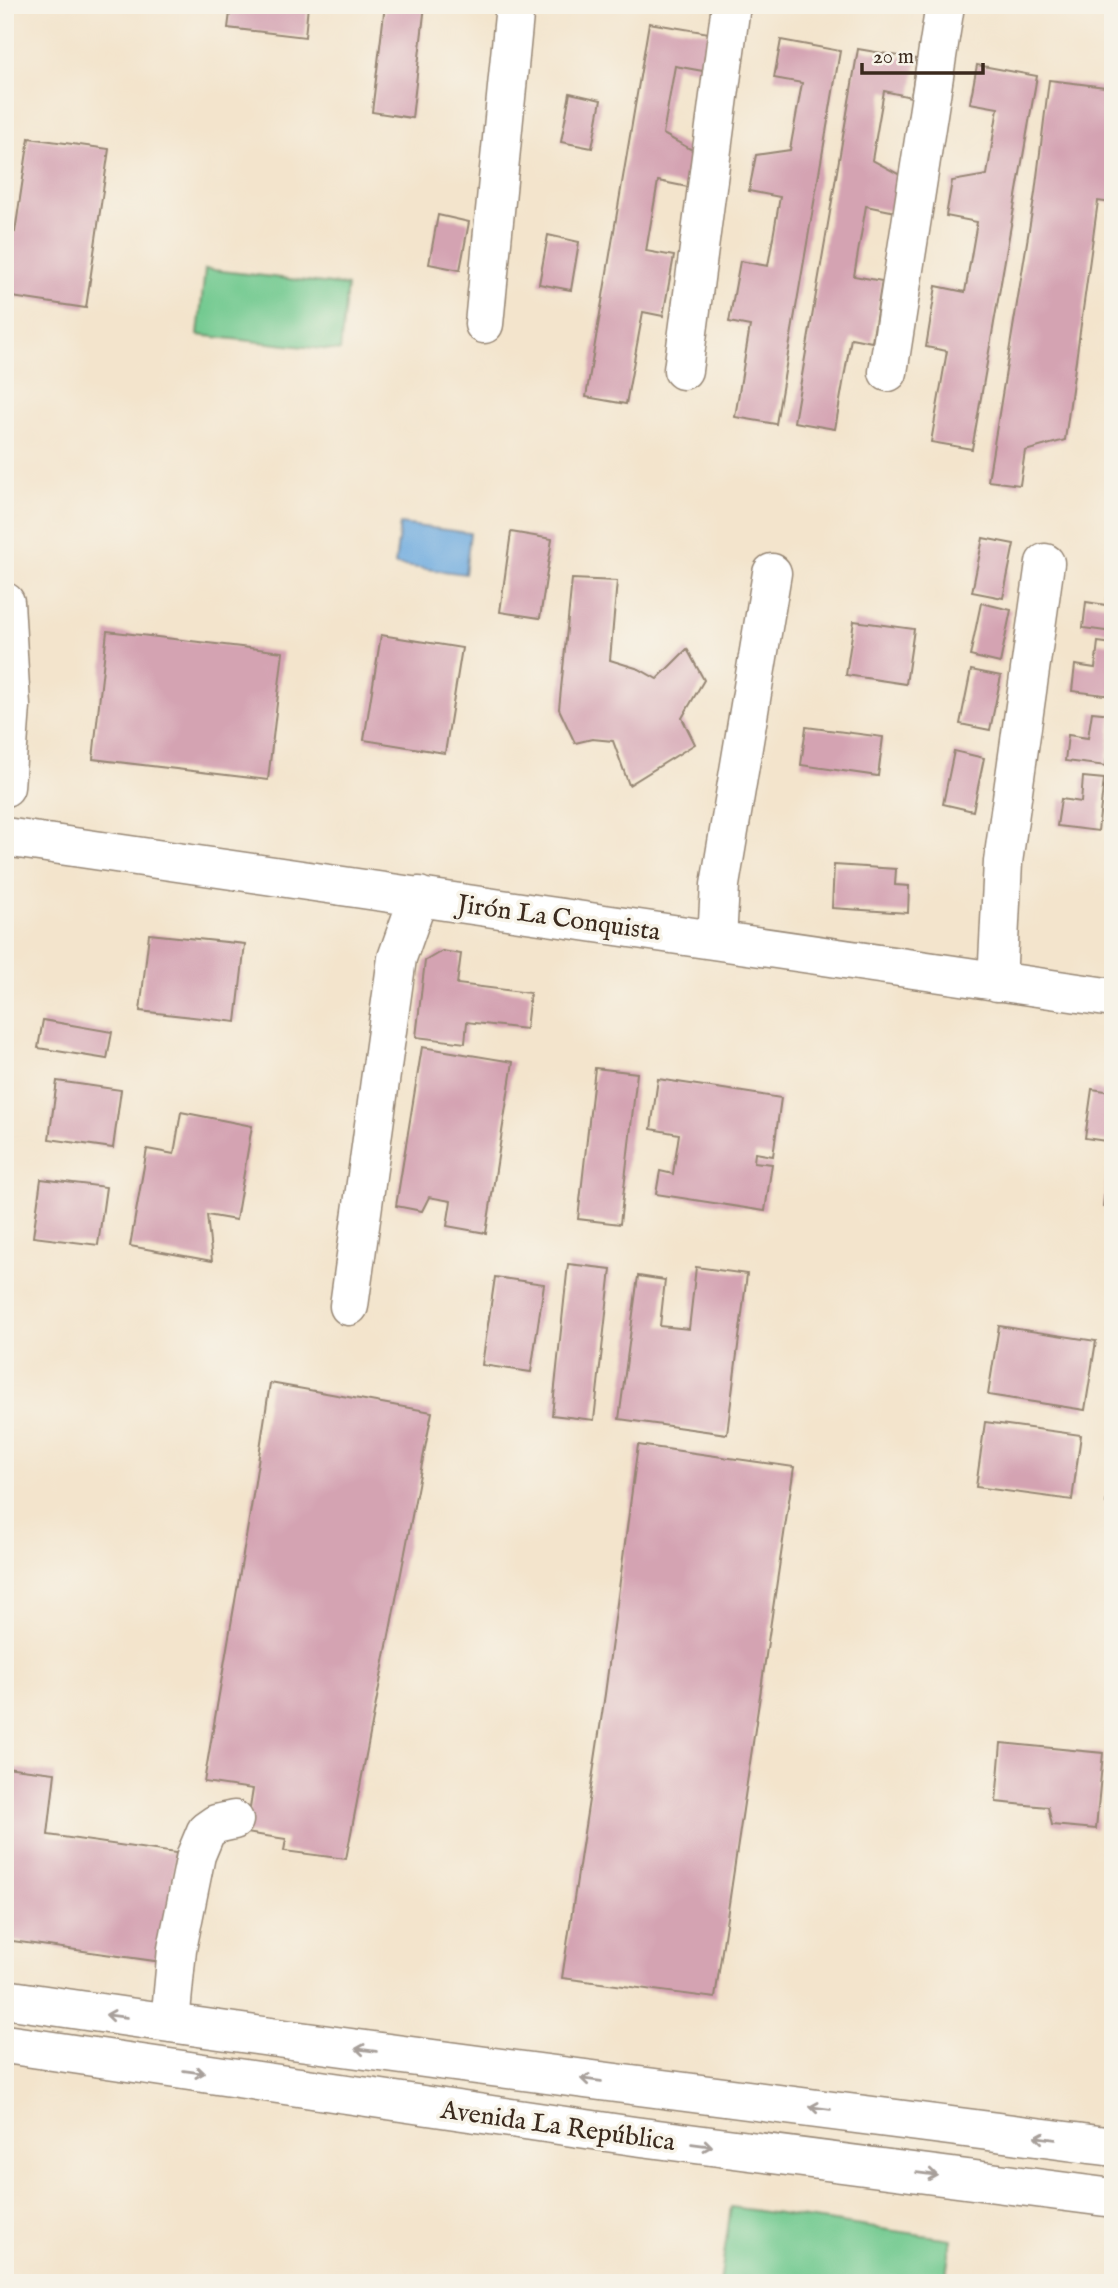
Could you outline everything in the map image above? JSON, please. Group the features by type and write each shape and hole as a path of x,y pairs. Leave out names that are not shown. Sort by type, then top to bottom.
{"street":[{"path":"484,324 515,5"},
{"path":"683,370 731,5"},
{"path":"888,372 945,5"},
{"path":"998,982 1003,862 1045,563"},
{"path":"717,940 720,885 772,573"},
{"path":"5,602 11,706 5,787"},
{"name":"Jirón La Conquista","path":"5,837 1113,998"},
{"path":"349,1306 397,958 419,896"},
{"path":"170,2023 177,1949 196,1855 206,1831 216,1824 234,1820"},
{"name":"Avenida La República","path":"5,1999 645,2088 794,2104 1113,2147"},
{"name":"Avenida La República","path":"5,2044 634,2137 1113,2197"}],"green space":[{"path":"205,269 347,286 340,351 198,335"},
{"path":"731,2207 951,2239 945,2283 720,2283"}],"water":[{"path":"400,524 470,533 465,574 395,565"}],"building":[{"path":"231,5 308,5 305,37 228,28"},
{"path":"385,5 425,5 412,118 372,112"},
{"path":"649,23 709,33 703,71 675,66 663,134 694,151 688,187 658,181 646,251 674,256 663,316 643,312 626,404 586,397"},
{"path":"781,40 840,51 776,424 735,417 750,326 729,322 740,261 768,266 780,197 749,191 756,155 790,150 802,83 774,78"},
{"path":"858,49 917,59 911,97 884,91 872,160 902,176 896,212 866,206 854,276 882,281 872,342 851,338 835,429 794,422"},
{"path":"977,65 1037,76 972,449 931,442 947,351 926,347 936,286 965,292 977,222 946,216 952,181 987,175 998,108 970,103"},
{"path":"1049,80 1113,88 1113,203 1098,201 1065,440 1025,451 1020,485 988,481 1035,193"},
{"path":"570,93 601,100 592,148 561,142"},
{"path":"29,138 109,149 86,308 5,296 5,230 15,232"},
{"path":"438,215 469,222 460,270 429,264"},
{"path":"548,235 579,242 571,290 539,284"},
{"path":"511,532 552,539 540,618 500,612"},
{"path":"983,538 1014,544 1003,598 972,592"},
{"path":"572,579 617,581 610,660 639,669 657,679 687,649 704,680 682,718 695,744 629,785 613,741 592,739 575,743 559,709"},
{"path":"1109,579 1113,579 1113,632 1083,628 1086,602 1106,605"},
{"path":"981,603 1011,610 1000,663 970,656"},
{"path":"854,621 914,629 906,684 846,675"},
{"path":"107,631 283,652 268,780 93,759"},
{"path":"381,635 462,648 445,753 364,740"},
{"path":"1098,642 1113,644 1113,696 1072,691 1075,665 1095,668"},
{"path":"971,670 1001,676 990,730 960,724"},
{"path":"1092,712 1112,714 1106,766 1065,761 1068,735 1088,738"},
{"path":"806,727 883,737 878,776 801,765"},
{"path":"954,751 984,758 973,811 943,804"},
{"path":"1083,777 1104,779 1098,831 1057,826 1061,799 1081,802"},
{"path":"834,865 896,869 895,885 909,886 908,913 832,908"},
{"path":"1111,874 1113,891 1109,891"},
{"path":"149,934 245,944 236,1022 140,1011"},
{"path":"442,951 461,954 457,984 530,993 526,1029 467,1022 465,1043 416,1037 425,961"},
{"path":"43,1020 112,1032 107,1059 38,1048"},
{"path":"422,1047 513,1062 486,1233 447,1226 451,1201 429,1197 422,1211 396,1206"},
{"path":"595,1068 637,1073 620,1224 578,1219"},
{"path":"658,1079 781,1098 773,1156 755,1153 754,1162 772,1164 765,1211 656,1194 660,1171 673,1174 679,1134 651,1129"},
{"path":"57,1081 121,1090 113,1148 49,1139"},
{"path":"1092,1089 1113,1092 1113,1142 1085,1138"},
{"path":"181,1112 252,1126 236,1220 207,1215 212,1261 130,1246 147,1149 174,1154"},
{"path":"1107,1172 1113,1173 1113,1209 1103,1207"},
{"path":"41,1179 106,1187 98,1245 33,1237"},
{"path":"568,1264 611,1269 594,1420 552,1415"},
{"path":"696,1267 747,1274 727,1434 619,1419 638,1276 665,1280 660,1326 689,1329"},
{"path":"495,1277 544,1284 531,1372 482,1365"},
{"path":"999,1326 1096,1341 1085,1410 988,1395"},
{"path":"270,1383 432,1412 346,1859 284,1851 286,1839 246,1833 253,1789 204,1782"},
{"path":"985,1422 1081,1435 1072,1500 976,1487"},
{"path":"638,1445 794,1467 715,1998 562,1978 605,1694"},
{"path":"1113,1470 1113,1504 1106,1503"},
{"path":"1001,1743 1103,1753 1096,1829 1052,1825 1048,1807 996,1802"},
{"path":"5,1767 55,1773 48,1835 176,1853 162,1962 5,1940"}]}
